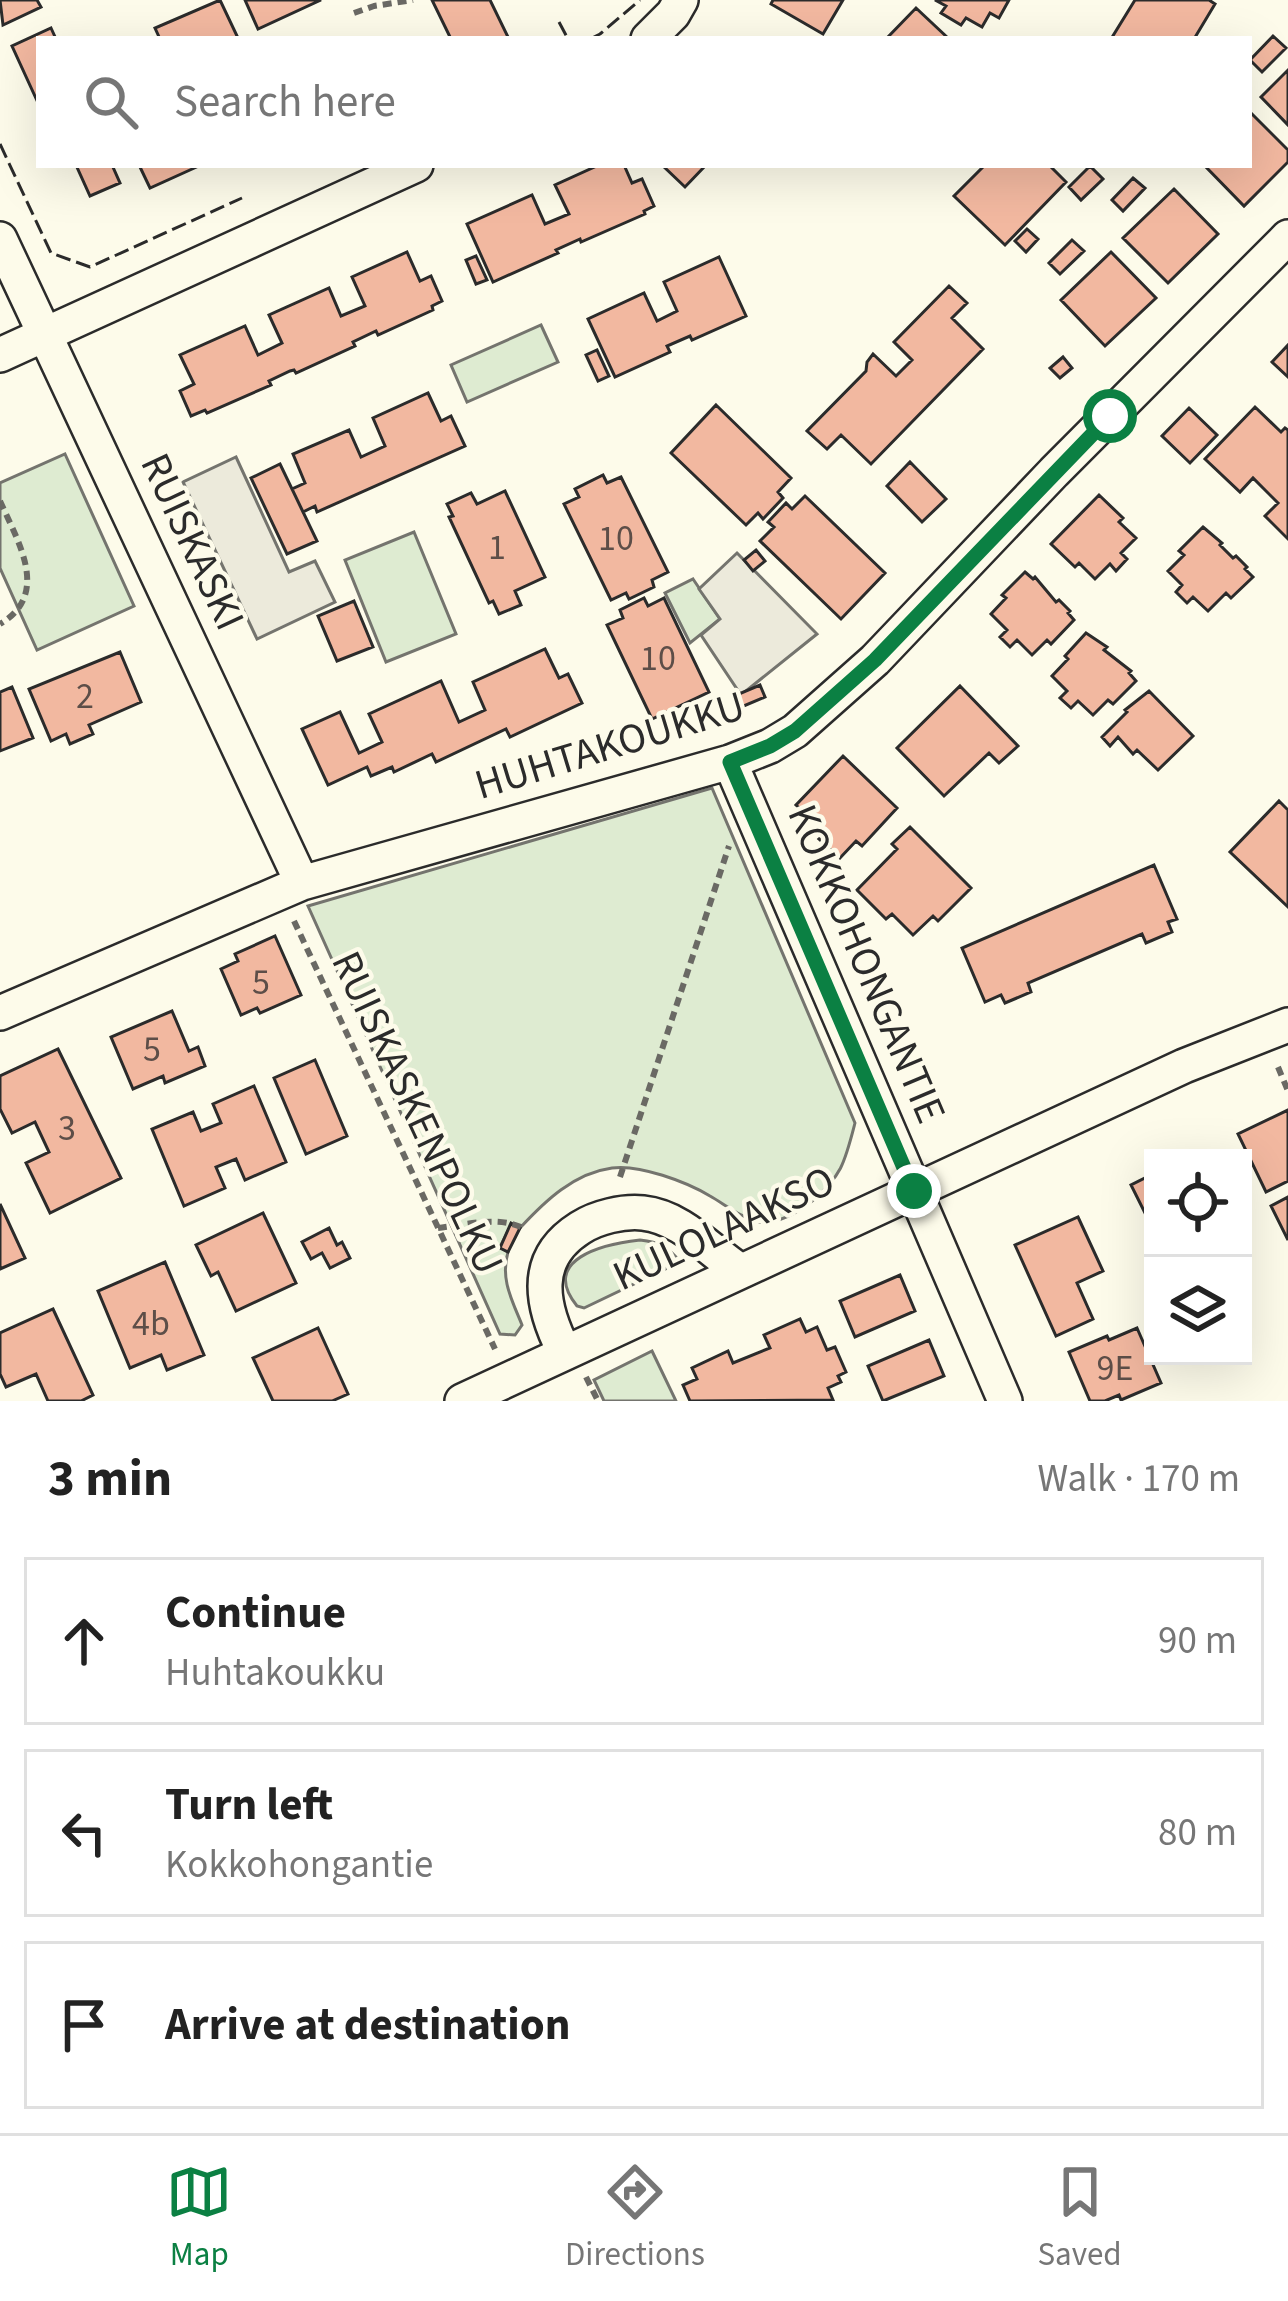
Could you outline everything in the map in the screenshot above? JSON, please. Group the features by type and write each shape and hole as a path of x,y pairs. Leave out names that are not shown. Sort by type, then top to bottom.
{"street":[{"path":"651,36 681,0"},
{"path":"0,355 409,168"},
{"name":"HUHTAKOUKKU","path":"0,1013 291,888 730,762 795,731 875,660 1288,237"},
{"name":"RUISKASKI","path":"0,239 291,888"},
{"name":"KOKKOHONGANTIE","path":"730,762 1005,1401"},
{"name":"KULOLAAKSO","path":"462,1401 509,1379 574,1363 739,1270 1184,1066 1288,1025"},
{"path":"574,1363 552,1329 545,1303 547,1264 553,1251 585,1224 645,1213 670,1221 739,1270"}],"path":[{"path":"354,14 413,0"},
{"path":"0,501 25,559 29,586 21,604 0,624"},
{"path":"620,1177 745,797"},
{"name":"RUISKASKENPOLKU","path":"291,888 438,1228 509,1379"},
{"path":"1276,1064 1288,1091"},
{"path":"438,1228 485,1222 521,1227"},
{"path":"574,1363 598,1401"}],"green space":[{"path":"541,325 558,362 467,402 451,365"},
{"path":"65,454 134,606 37,650 0,568 0,483"},
{"path":"414,532 456,634 386,662 345,560"},
{"path":"693,579 720,619 690,643 665,593"},
{"path":"712,788 855,1123 845,1158 830,1184 811,1202 773,1222 746,1218 689,1185 649,1171 612,1168 573,1182 520,1228 511,1225 500,1247 508,1252 506,1280 522,1325 515,1335 500,1334 308,906"},
{"path":"640,1240 663,1246 680,1262 584,1308 577,1306 567,1290 571,1266 594,1250"},
{"path":"652,1351 676,1401 604,1401 594,1380"}],"shaded area":[{"path":"236,457 289,572 315,561 335,602 257,639 183,482"},
{"path":"737,553 817,634 741,695 701,635 720,619 699,589"}],"building":[{"path":"0,0 37,0 41,7 3,25"},
{"path":"220,0 237,36 159,36 155,28"},
{"path":"245,0 321,0 258,29"},
{"path":"432,0 490,0 508,36 450,36"},
{"path":"773,0 843,0 823,34 771,4"},
{"path":"935,0 1009,0 999,18 990,13 982,27 966,18 961,25 941,13 946,6"},
{"path":"1135,0 1209,0 1215,4 1196,36 1113,36"},
{"path":"916,8 946,36 889,36"},
{"path":"51,28 55,36 36,36 36,98 12,46"},
{"path":"1273,36 1286,48 1262,72 1252,58"},
{"path":"1288,70 1288,125 1261,97"},
{"path":"1252,114 1288,150 1288,162 1244,206 1207,168 1252,168"},
{"path":"77,168 113,168 120,183 90,196"},
{"path":"140,168 194,168 150,188"},
{"path":"592,168 625,168 632,183 642,179 654,206 493,282 467,224 532,195 545,224 569,214 555,185"},
{"path":"665,168 703,168 685,187"},
{"path":"982,168 1052,168 1066,182 1005,245 954,196"},
{"path":"1088,168 1103,179 1081,200 1069,187"},
{"path":"1133,178 1145,188 1123,211 1112,200"},
{"path":"1174,189 1218,234 1168,283 1123,238"},
{"path":"1027,229 1038,239 1026,252 1015,241"},
{"path":"1072,240 1084,251 1060,274 1049,263"},
{"path":"407,252 420,281 431,276 442,301 433,310 378,335 376,331 353,342 355,346 269,381 271,385 191,416 180,391 194,384 180,355 245,326 258,355 282,343 269,315 329,288 341,316 365,306 352,277"},
{"path":"1111,252 1156,298 1105,346 1061,300"},
{"path":"476,256 487,280 476,284 466,260"},
{"path":"719,257 746,316 667,346 670,352 615,377 588,319 644,293 657,321 677,311 664,282"},
{"path":"949,286 967,303 952,318 983,349 871,464 841,435 827,449 807,431 866,371 873,354 896,376 912,360 894,342"},
{"path":"1288,345 1288,377 1272,362"},
{"path":"597,350 609,376 598,381 586,355"},
{"path":"1063,357 1072,368 1060,378 1050,368"},
{"path":"428,393 441,421 451,416 465,446 317,512 315,506 303,512 292,489 305,483 293,454 349,430 361,457 385,446 373,418"},
{"path":"716,405 791,478 778,492 783,498 763,519 758,513 746,525 671,453"},
{"path":"1255,407 1281,432 1288,430 1288,539 1265,516 1278,503 1253,478 1240,492 1205,459"},
{"path":"1189,408 1217,435 1190,463 1162,436"},
{"path":"910,462 946,499 922,522 887,486"},
{"path":"280,464 317,541 287,554 251,478"},
{"path":"603,475 607,483 621,477 668,572 652,580 654,587 629,599 626,593 611,600 564,504 579,497 575,489"},
{"path":"505,491 545,577 515,591 521,605 499,614 493,601 489,603 447,504 471,493 477,504"},
{"path":"1099,495 1136,538 1121,553 1127,559 1116,571 1110,564 1095,579 1051,544"},
{"path":"805,496 885,573 841,619 760,541 774,527 768,522 786,503 792,509"},
{"path":"1203,527 1253,577 1208,611 1193,597 1187,603 1176,592 1182,585 1168,571 1184,555 1179,551"},
{"path":"756,550 765,561 753,571 744,560"},
{"path":"1025,572 1059,600 1074,620 1051,644 1047,640 1032,655 1017,640 1010,647 1000,637 1007,630 991,614"},
{"path":"644,598 648,606 664,598 709,692 652,719 607,625 623,618 620,610"},
{"path":"354,601 373,647 337,661 318,616"},
{"path":"1086,633 1107,647 1104,650 1131,671 1136,681 1113,704 1108,700 1093,715 1078,701 1071,708 1060,698 1067,691 1052,676"},
{"path":"545,649 559,678 568,674 582,703 510,737 506,729 436,762 432,754 394,772 392,767 371,776 367,767 328,785 302,729 340,712 359,753 382,742 369,714 441,681 459,722 485,710 473,682"},
{"path":"120,652 141,702 89,725 93,734 70,744 66,734 51,741 29,689"},
{"path":"760,685 765,697 739,708 734,696"},
{"path":"960,686 1018,746 999,763 989,753 944,796 897,748"},
{"path":"12,687 33,738 0,751 0,692"},
{"path":"1149,691 1193,736 1158,770 1118,737 1110,746 1102,737"},
{"path":"843,756 897,808 862,846 856,841 840,858 819,839 826,833 796,805"},
{"path":"1279,801 1288,810 1288,907 1230,852"},
{"path":"910,827 971,888 938,921 933,916 913,935 892,914 886,919 857,890 897,849 892,844"},
{"path":"1154,865 1177,919 1168,922 1172,932 1146,943 1142,934 1028,983 1031,992 1005,1003 1001,995 985,1002 962,948"},
{"path":"275,936 301,995 260,1013 257,1008 241,1015 221,969 238,961 235,954"},
{"path":"172,1011 189,1051 198,1047 205,1066 165,1083 163,1076 133,1089 111,1037"},
{"path":"58,1049 121,1178 50,1213 26,1163 49,1152 35,1122 12,1133 0,1109 0,1076"},
{"path":"315,1060 347,1136 306,1154 274,1078"},
{"path":"254,1086 286,1162 245,1180 236,1159 216,1167 225,1188 184,1206 152,1129 193,1112 201,1131 221,1123 213,1104"},
{"path":"1288,1110 1288,1181 1266,1192 1252,1163 1252,1149 1245,1149 1238,1134"},
{"path":"1144,1178 1144,1211 1131,1185"},
{"path":"1288,1197 1288,1240 1271,1206"},
{"path":"0,1204 25,1258 0,1269"},
{"path":"263,1213 296,1283 236,1311 218,1272 211,1276 196,1245"},
{"path":"1078,1217 1103,1271 1077,1283 1093,1319 1056,1336 1015,1245"},
{"path":"511,1223 520,1228 508,1252 500,1248"},
{"path":"329,1228 350,1258 330,1268 322,1253 311,1259 302,1242"},
{"path":"165,1262 204,1355 167,1370 161,1355 130,1368 98,1291"},
{"path":"900,1275 915,1311 855,1337 840,1301"},
{"path":"53,1309 93,1395 81,1401 48,1401 36,1374 6,1387 0,1374 0,1333"},
{"path":"800,1319 806,1332 817,1327 827,1350 835,1347 846,1372 838,1376 841,1382 828,1388 833,1400 690,1401 683,1385 697,1379 692,1368 728,1351 733,1363 770,1348 764,1335"},
{"path":"318,1328 348,1394 332,1401 273,1401 253,1358"},
{"path":"1137,1328 1144,1344 1144,1365 1153,1365 1161,1383 1121,1400 1119,1395 1090,1401 1069,1352 1107,1336 1109,1340"},
{"path":"929,1340 944,1376 883,1401 868,1366"}],"fence":[{"path":"596,36 640,0"},
{"path":"559,22 566,36"},
{"path":"0,144 51,253 90,267 242,198"}],"route":[{"path":"914,1191 730,762 795,731 875,660 1110,416"}]}
